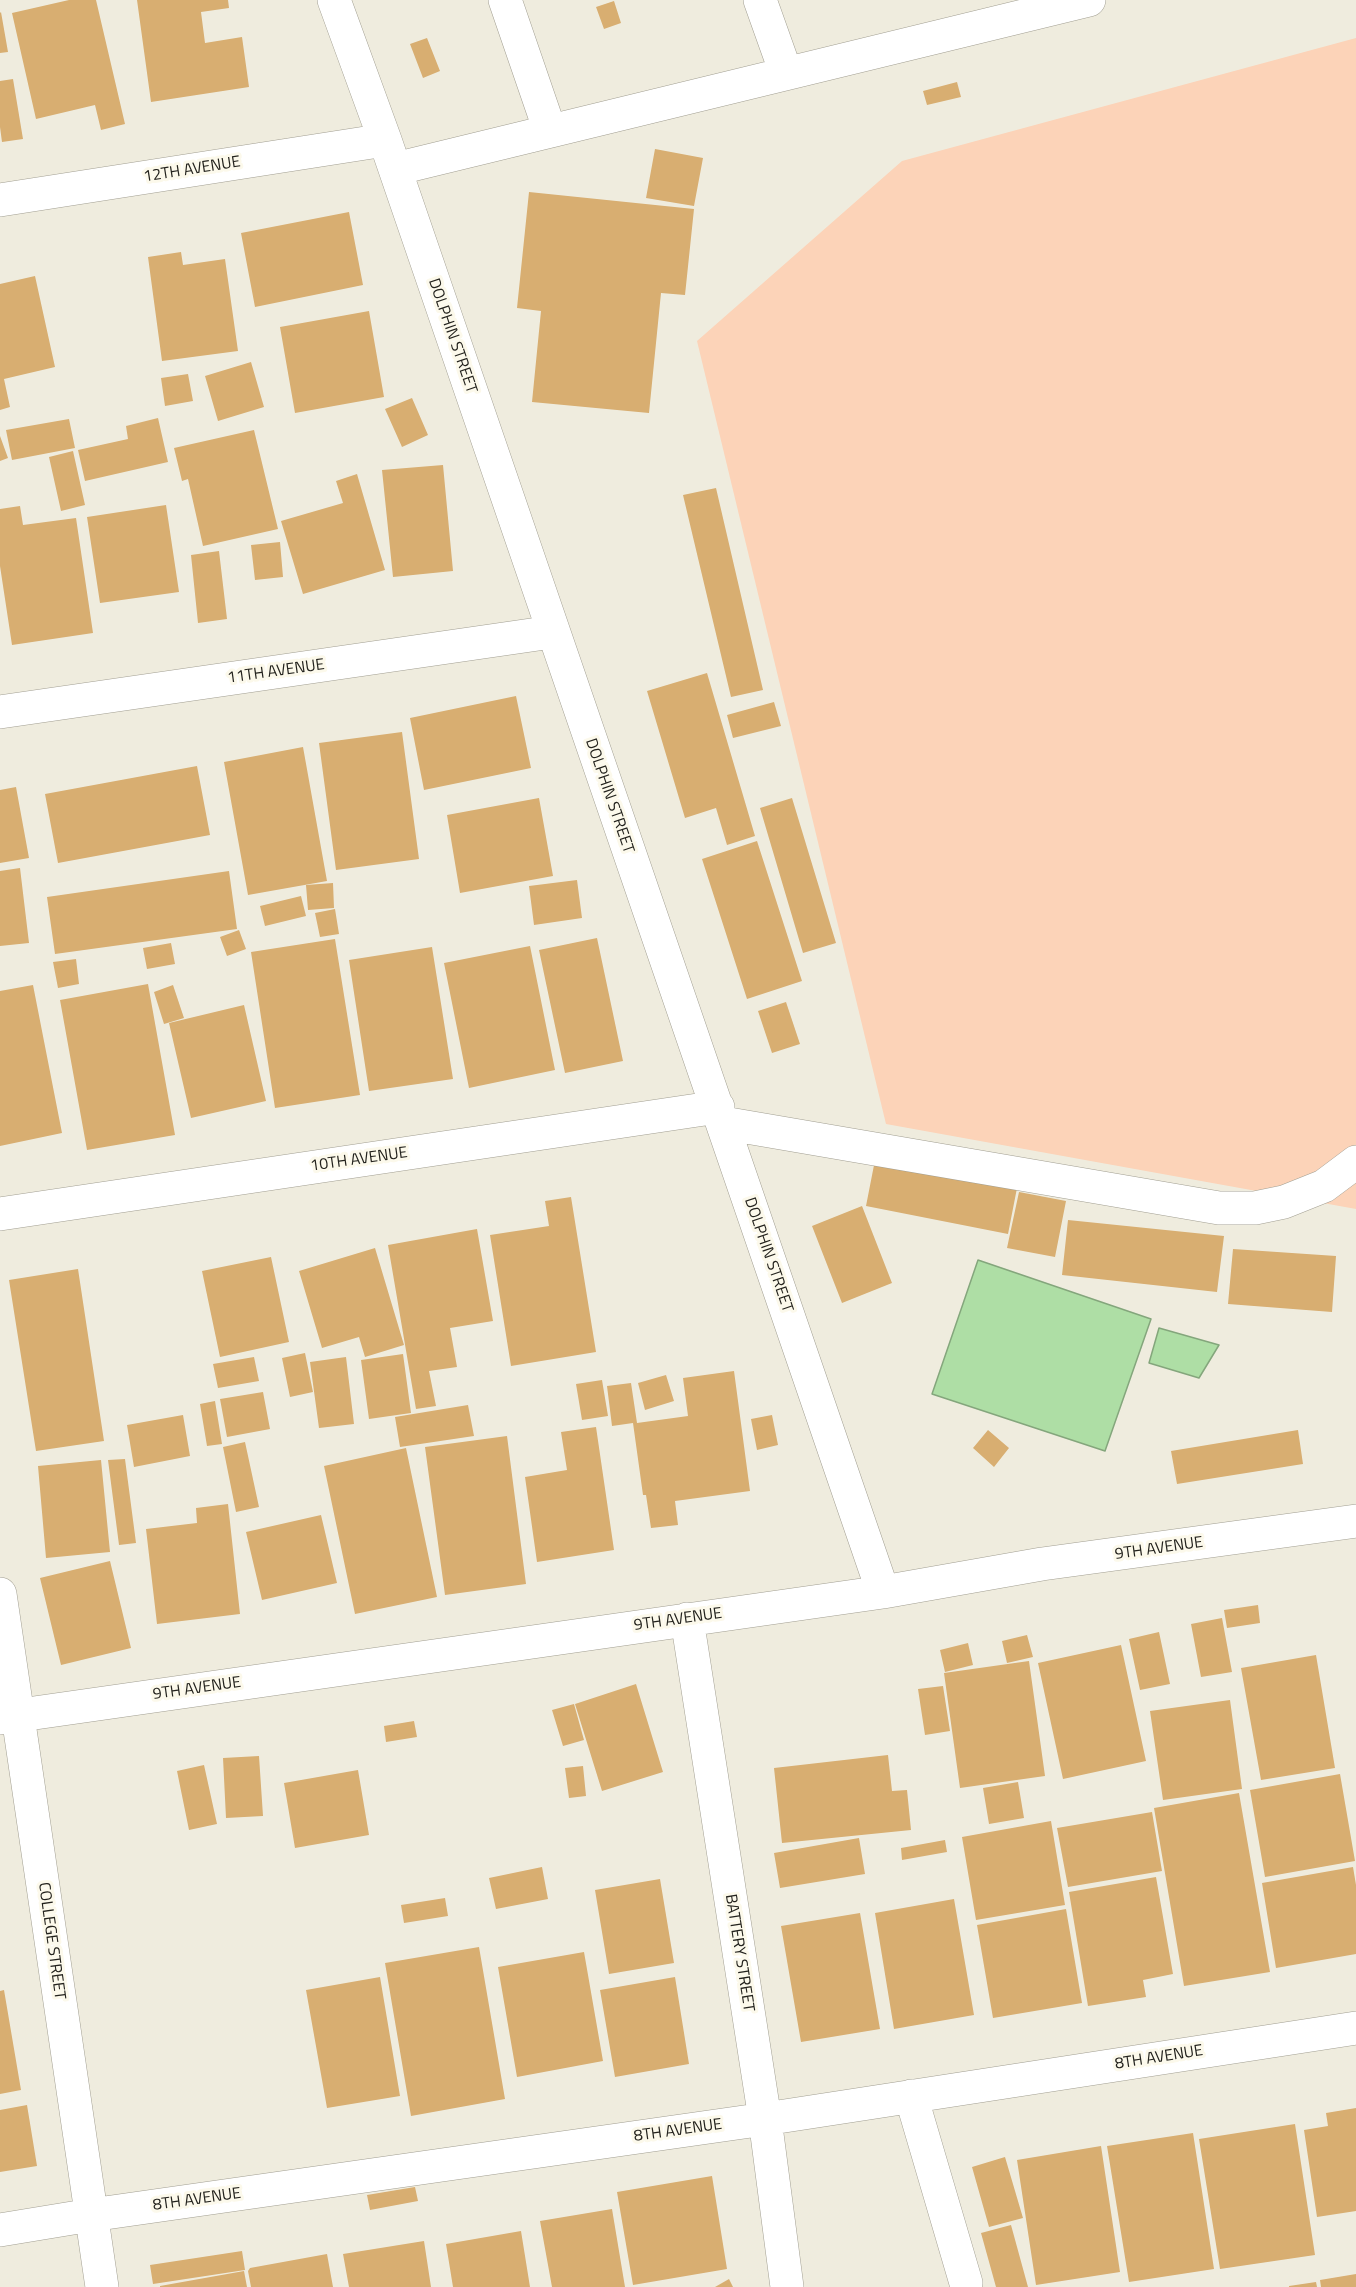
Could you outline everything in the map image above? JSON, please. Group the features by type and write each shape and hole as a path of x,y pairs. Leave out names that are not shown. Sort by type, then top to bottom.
{"street":[{"name":"DOLPHIN STREET","path":"334,0 390,155 883,1592"},
{"path":"505,0 550,131"},
{"path":"760,0 786,73"},
{"name":"12TH AVENUE","path":"0,200 390,155 550,131 786,73 1015,9 1089,0"},
{"name":"11TH AVENUE","path":"0,712 552,632"},
{"name":"10TH AVENUE","path":"0,1214 721,1115 1219,1208 1256,1208 1284,1202 1324,1186 1356,1162"},
{"name":"9TH AVENUE","path":"9,1717 883,1592 1042,1564 1356,1521"},
{"name":"COLLEGE STREET","path":"0,1594 9,1717 102,2287"},
{"name":"BATTERY STREET","path":"687,1619 765,2119 787,2287"},
{"name":"8TH AVENUE","path":"0,2230 765,2119 1356,2028"},
{"path":"911,2096 966,2283"}],"shaded area":[{"path":"1356,38 1356,1209 886,1124 697,341 902,161"},
{"path":"978,1260 1151,1319 1105,1451 932,1394"},
{"path":"1159,1328 1219,1345 1199,1378 1149,1363"}],"building":[{"path":"69,0 96,0 125,124 101,130 95,105 36,119 12,13"},
{"path":"137,0 228,0 229,8 201,12 205,43 242,37 249,87 151,102"},
{"path":"614,1 621,23 604,29 596,7"},
{"path":"0,13 8,52 0,53"},
{"path":"427,38 440,71 423,78 410,44"},
{"path":"13,79 23,139 2,142 0,81"},
{"path":"957,82 961,97 927,105 923,91"},
{"path":"655,149 703,158 694,206 646,198"},
{"path":"529,192 694,209 685,295 661,293 649,413 532,402 541,311 517,308"},
{"path":"349,212 363,285 255,307 241,233"},
{"path":"181,252 183,265 225,259 238,351 162,361 148,257"},
{"path":"35,276 55,367 4,379 10,407 0,410 0,284"},
{"path":"369,311 384,397 295,413 280,327"},
{"path":"251,362 264,407 218,421 205,376"},
{"path":"188,374 193,401 165,406 161,378"},
{"path":"412,398 428,435 402,447 385,409"},
{"path":"158,418 168,462 85,481 78,450 128,439 126,426"},
{"path":"69,419 75,448 12,460 6,430"},
{"path":"254,430 278,529 203,546 188,479 182,481 174,448"},
{"path":"0,436 8,458 0,461"},
{"path":"73,451 85,505 61,511 49,457"},
{"path":"443,465 453,571 393,577 382,470"},
{"path":"357,474 385,570 303,594 281,521 343,503 336,481"},
{"path":"716,488 763,690 731,697 683,495"},
{"path":"166,505 179,592 100,603 87,517"},
{"path":"20,506 23,525 76,518 93,633 12,645 0,566 0,509"},
{"path":"280,542 283,577 255,580 251,545"},
{"path":"219,551 227,619 198,623 191,555"},
{"path":"707,673 755,836 727,845 716,808 685,818 647,691"},
{"path":"516,696 531,768 424,790 410,718"},
{"path":"774,702 781,726 733,738 727,715"},
{"path":"402,732 419,859 336,870 319,743"},
{"path":"303,747 327,881 248,895 224,762"},
{"path":"197,766 210,835 58,863 45,794"},
{"path":"16,787 29,858 0,863 0,790"},
{"path":"539,798 553,876 460,893 447,815"},
{"path":"792,798 836,943 803,953 760,808"},
{"path":"757,841 802,981 747,999 702,859"},
{"path":"20,868 29,943 0,946 0,871"},
{"path":"229,871 237,929 55,954 47,897"},
{"path":"577,880 582,918 534,925 529,886"},
{"path":"333,883 334,908 308,910 306,885"},
{"path":"301,896 306,916 265,926 260,906"},
{"path":"335,909 339,934 320,937 315,913"},
{"path":"239,930 246,949 227,956 220,937"},
{"path":"597,938 623,1061 565,1073 539,950"},
{"path":"335,939 360,1095 275,1108 251,952"},
{"path":"171,943 175,964 147,969 143,948"},
{"path":"530,946 555,1070 469,1088 444,963"},
{"path":"432,947 453,1079 369,1091 349,960"},
{"path":"76,959 79,984 58,988 53,962"},
{"path":"148,984 175,1135 87,1150 60,1000"},
{"path":"33,985 62,1133 0,1146 0,991"},
{"path":"173,985 184,1018 164,1024 154,992"},
{"path":"786,1002 800,1044 772,1053 758,1011"},
{"path":"244,1005 266,1101 191,1118 169,1023"},
{"path":"875,1160 1017,1188 1008,1234 866,1206"},
{"path":"1019,1192 1066,1201 1055,1257 1007,1248"},
{"path":"571,1197 596,1352 511,1366 490,1235 549,1226 545,1201"},
{"path":"862,1206 892,1283 842,1303 812,1226"},
{"path":"1068,1220 1224,1236 1217,1292 1062,1275"},
{"path":"477,1229 493,1321 450,1328 457,1367 429,1371 436,1406 416,1409 388,1245"},
{"path":"375,1248 404,1345 365,1357 359,1337 322,1348 299,1271"},
{"path":"1233,1249 1336,1256 1332,1312 1228,1304"},
{"path":"271,1257 289,1342 220,1357 202,1271"},
{"path":"78,1269 104,1441 36,1451 9,1280"},
{"path":"305,1353 313,1392 290,1397 282,1358"},
{"path":"403,1354 411,1413 369,1419 361,1360"},
{"path":"254,1357 259,1381 218,1388 213,1364"},
{"path":"346,1357 354,1424 319,1428 310,1362"},
{"path":"734,1371 750,1491 675,1501 678,1525 651,1528 646,1495 643,1495 633,1423 612,1426 607,1386 631,1383 637,1423 688,1416 683,1378"},
{"path":"666,1375 674,1401 645,1410 638,1383"},
{"path":"602,1380 608,1416 582,1420 576,1384"},
{"path":"263,1392 270,1429 227,1437 220,1399"},
{"path":"215,1401 222,1444 207,1446 200,1404"},
{"path":"468,1405 474,1436 400,1447 395,1417"},
{"path":"183,1415 190,1456 134,1467 127,1425"},
{"path":"772,1415 778,1445 757,1450 751,1419"},
{"path":"596,1427 614,1550 537,1562 525,1477 567,1470 561,1432"},
{"path":"988,1430 1009,1448 994,1467 973,1448"},
{"path":"1298,1430 1303,1464 1177,1484 1171,1451"},
{"path":"507,1436 526,1584 445,1595 425,1447"},
{"path":"245,1442 259,1507 236,1512 223,1447"},
{"path":"406,1448 437,1597 355,1614 324,1466"},
{"path":"125,1459 136,1543 119,1545 108,1460"},
{"path":"101,1460 110,1552 46,1558 38,1466"},
{"path":"228,1504 240,1614 157,1624 146,1529 197,1523 196,1508"},
{"path":"321,1515 337,1583 262,1600 246,1532"},
{"path":"110,1561 131,1648 61,1665 40,1578"},
{"path":"1258,1605 1260,1623 1227,1628 1224,1610"},
{"path":"1222,1618 1232,1672 1201,1677 1191,1624"},
{"path":"1159,1632 1170,1684 1140,1690 1129,1639"},
{"path":"1027,1635 1033,1657 1007,1663 1002,1641"},
{"path":"968,1643 973,1665 945,1672 940,1650"},
{"path":"1121,1645 1146,1761 1063,1779 1038,1663"},
{"path":"1316,1655 1335,1768 1261,1780 1241,1668"},
{"path":"1029,1661 1045,1776 960,1788 944,1673"},
{"path":"636,1684 663,1772 602,1791 575,1704"},
{"path":"943,1686 950,1731 925,1735 918,1689"},
{"path":"1230,1700 1242,1789 1163,1800 1150,1711"},
{"path":"574,1704 584,1740 563,1746 552,1710"},
{"path":"414,1721 417,1737 386,1742 384,1726"},
{"path":"888,1755 892,1791 907,1790 911,1830 782,1843 774,1768"},
{"path":"259,1756 263,1816 226,1818 223,1758"},
{"path":"204,1765 217,1824 189,1830 177,1771"},
{"path":"583,1766 586,1796 569,1798 565,1768"},
{"path":"358,1770 369,1835 295,1848 284,1783"},
{"path":"1340,1774 1355,1861 1265,1877 1250,1790"},
{"path":"1018,1782 1024,1818 989,1824 983,1788"},
{"path":"1239,1793 1270,1972 1184,1986 1154,1808"},
{"path":"1152,1812 1162,1871 1068,1887 1057,1828"},
{"path":"1051,1821 1065,1905 976,1920 962,1837"},
{"path":"859,1838 865,1874 780,1888 774,1853"},
{"path":"945,1840 947,1852 902,1860 901,1848"},
{"path":"542,1867 548,1899 496,1909 489,1878"},
{"path":"1353,1867 1356,1885 1356,1954 1276,1968 1262,1883"},
{"path":"1156,1877 1173,1974 1143,1980 1146,1997 1088,2006 1069,1892"},
{"path":"660,1879 674,1963 609,1974 595,1890"},
{"path":"445,1898 448,1916 404,1923 401,1905"},
{"path":"954,1899 974,2015 894,2029 875,1913"},
{"path":"1066,1909 1082,2003 993,2018 977,1925"},
{"path":"860,1913 880,2029 801,2042 781,1926"},
{"path":"479,1947 505,2099 411,2116 385,1963"},
{"path":"584,1952 603,2061 517,2077 498,1967"},
{"path":"380,1977 400,2096 327,2108 306,1990"},
{"path":"675,1977 689,2064 615,2077 600,1990"},
{"path":"4,1990 21,2090 0,2094 0,1991"},
{"path":"27,2105 37,2166 0,2172 0,2110"},
{"path":"1356,2108 1356,2211 1317,2217 1304,2130 1328,2126 1326,2113"},
{"path":"1295,2124 1315,2255 1220,2269 1199,2139"},
{"path":"1193,2133 1214,2269 1129,2282 1107,2146"},
{"path":"1101,2146 1120,2272 1036,2285 1017,2160"},
{"path":"1005,2157 1023,2218 989,2227 972,2167"},
{"path":"712,2176 727,2269 633,2285 617,2192"},
{"path":"415,2187 418,2201 370,2210 367,2195"},
{"path":"612,2209 625,2287 552,2287 540,2221"},
{"path":"1011,2225 1028,2287 996,2287 981,2233"},
{"path":"521,2231 530,2287 453,2287 446,2244"},
{"path":"424,2241 431,2287 349,2287 343,2254"},
{"path":"242,2251 245,2270 153,2284 150,2265"},
{"path":"327,2254 333,2287 251,2287 248,2271 250,2268"},
{"path":"244,2271 247,2287 160,2287 160,2286"},
{"path":"1356,2274 1356,2287 1321,2287 1320,2280"},
{"path":"729,2279 733,2287 715,2287"},
{"path":"1316,2282 1317,2287 1289,2287 1289,2286"}]}
